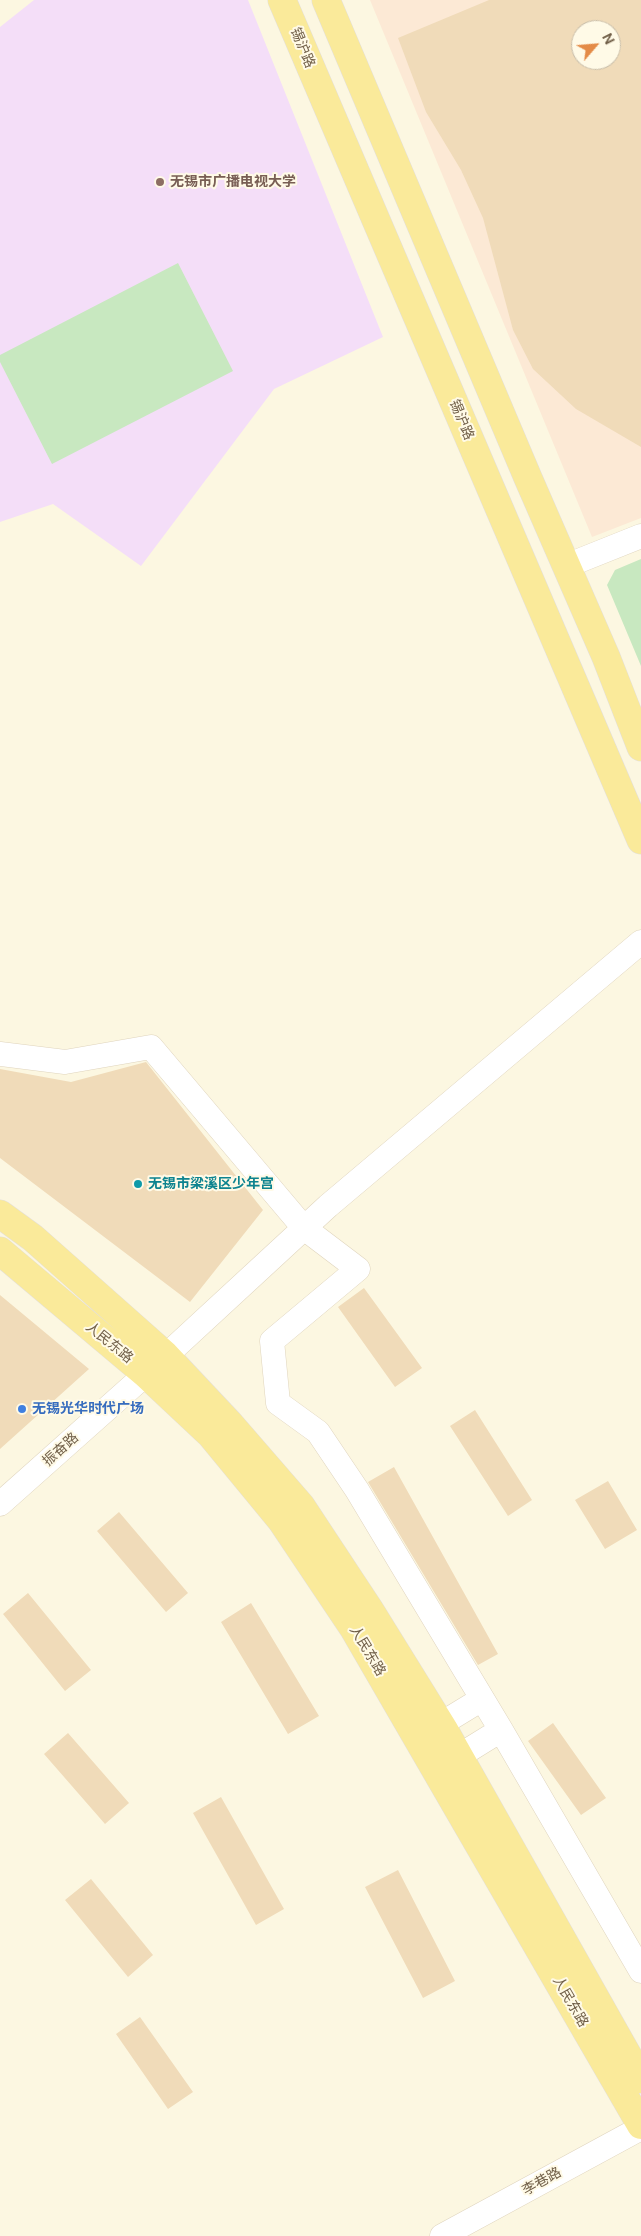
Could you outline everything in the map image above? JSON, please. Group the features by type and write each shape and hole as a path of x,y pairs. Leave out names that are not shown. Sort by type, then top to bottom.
{"main road":[{"name":"锡沪路","path":"282,0 641,840"},
{"path":"326,0 606,657 641,747"},
{"name":"人民东路","path":"0,1214 33,1238 166,1355 230,1423 301,1506 369,1609 441,1724 641,2080"},
{"name":"人民东路","path":"0,1251 146,1374 211,1435 281,1520 354,1629 641,2127"}],"street":[{"path":"566,566 641,536"},
{"name":"振奋路","path":"0,1504 146,1374 304,1228 641,942"},
{"path":"0,1054 65,1062 151,1046 304,1228 358,1269 272,1341 278,1403 318,1432 357,1490 501,1730 641,1971"},
{"path":"441,1724 482,1699"},
{"path":"459,1756 501,1730"},
{"name":"李巷路","path":"442,2236 641,2127"}],"shaded area":[{"name":"无锡市广播电视大学","path":"34,0 248,0 383,337 274,389 141,566 53,504 0,522 0,27"},
{"path":"370,0 641,0 641,518 592,537"}],"green space":[{"path":"178,263 233,371 52,464 0,362 0,355"},
{"path":"641,559 641,666 607,585 615,570"}],"building":[{"path":"489,0 641,0 641,447 576,409 533,369 513,330 483,218 461,170 426,112 398,38"},
{"name":"无锡市梁溪区少年宫","path":"146,1062 263,1210 190,1302 0,1158 0,1069 71,1082"},
{"path":"364,1288 422,1368 395,1387 338,1307"},
{"name":"无锡光华时代广场","path":"0,1295 89,1369 0,1449"},
{"path":"475,1410 532,1500 508,1516 450,1426"},
{"path":"394,1467 498,1654 478,1665 368,1482"},
{"path":"608,1481 637,1530 605,1549 575,1500"},
{"path":"119,1512 188,1593 166,1612 97,1531"},
{"path":"28,1593 91,1670 65,1691 3,1614"},
{"path":"251,1603 319,1716 288,1734 221,1622"},
{"path":"553,1723 606,1798 581,1815 528,1741"},
{"path":"68,1733 129,1803 105,1824 44,1754"},
{"path":"221,1797 284,1909 256,1925 193,1813"},
{"path":"398,1870 455,1981 423,1998 365,1887"},
{"path":"91,1879 153,1955 128,1977 65,1900"},
{"path":"140,2017 193,2092 168,2109 116,2034"}],"place":[{"name":"无锡市广播电视大学","path":"160,182"},
{"name":"无锡市梁溪区少年宫","path":"138,1184"},
{"name":"无锡光华时代广场","path":"22,1409"}]}
